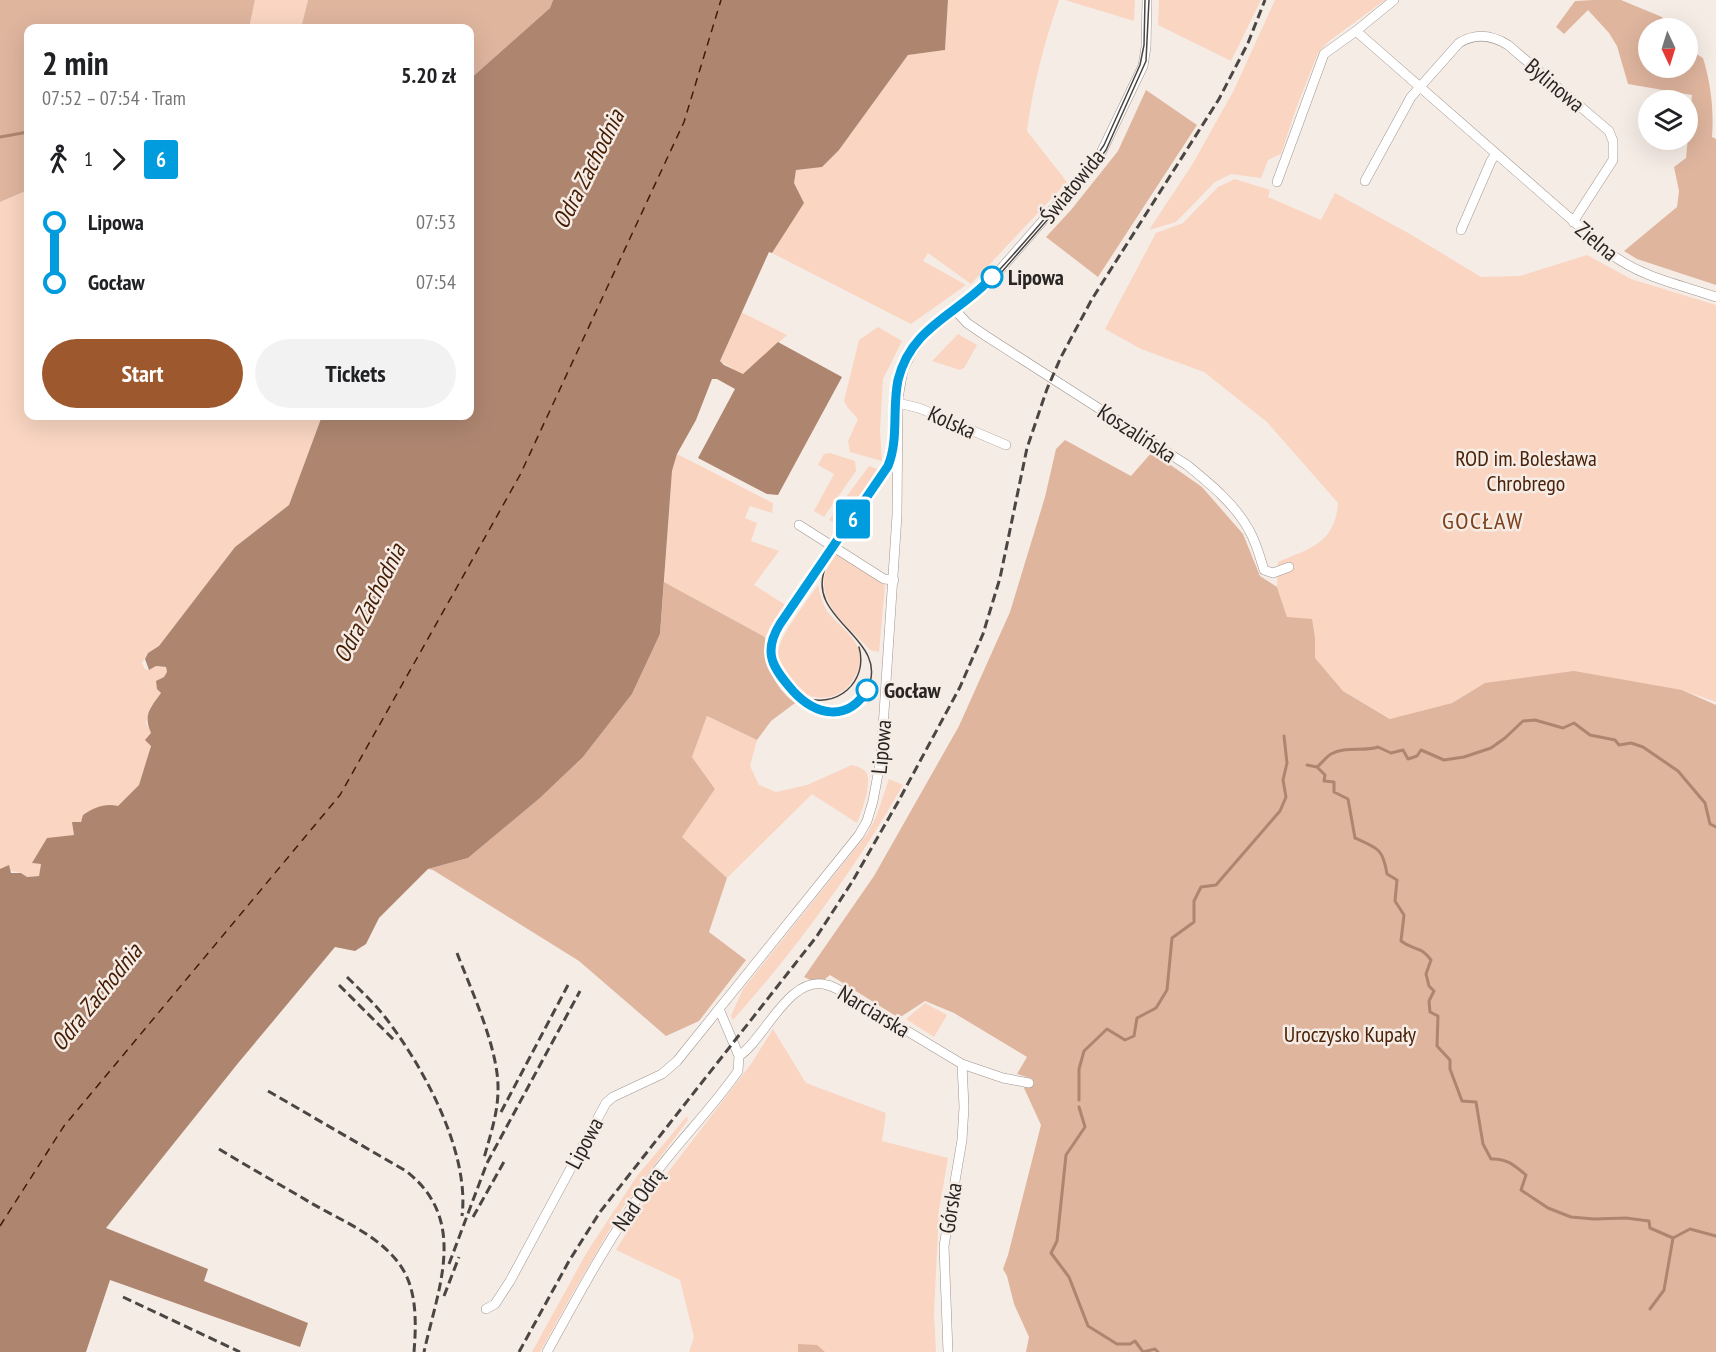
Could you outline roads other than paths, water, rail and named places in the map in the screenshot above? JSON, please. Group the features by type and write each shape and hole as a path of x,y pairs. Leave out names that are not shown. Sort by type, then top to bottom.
{"street":[{"name":"Światowida","path":"956,310 992,280 1100,155 1143,66 1147,41 1147,0"},
{"path":"1277,182 1324,54 1394,0"},
{"name":"Zielna","path":"1356,31 1495,155 1624,264 1716,297"},
{"name":"Bylinowa","path":"1420,88 1458,43 1466,38 1486,36 1499,39 1508,45 1602,124 1609,131 1613,141 1613,160 1573,222"},
{"path":"1365,181 1411,97 1420,88"},
{"path":"1461,230 1495,155"},
{"name":"Lipowa","path":"486,1309 495,1304 510,1281 606,1103 662,1074 676,1061 851,846 869,816 880,768 894,580 898,487 896,436 902,373 915,347 929,331 956,310"},
{"name":"Koszalińska","path":"956,310 967,323 986,336 1186,465 1206,481 1239,515 1249,530 1264,570 1273,573 1288,567"},
{"name":"Kolska","path":"898,403 919,408 1006,446"},
{"path":"799,525 884,579 894,580"},
{"name":"Narciarska","path":"739,1056 753,1044 792,995 819,984 826,984 962,1064 1003,1078 1029,1083"},
{"path":"719,1009 739,1056"},
{"name":"Nad Odrą","path":"547,1352 614,1234 660,1167 736,1074 740,1065 739,1056"},
{"name":"Górska","path":"948,1352 944,1246 962,1140 964,1107 962,1064"}],"water":[{"name":"Odra Zachodnia","path":"553,0 948,0 945,50 908,55 839,150 822,167 796,170 794,183 804,203 772,253 769,252 720,361 743,374 778,342 842,377 778,495 767,494 698,458 735,389 717,379 712,379 696,420 677,454 672,471 660,634 632,694 583,757 540,798 468,858 428,869 379,918 366,944 355,951 335,947 106,1228 208,1269 204,1281 308,1323 300,1347 110,1280 86,1352 0,1352 0,869 9,865 11,873 21,873 27,877 39,876 41,864 32,863 47,838 74,835 72,822 81,822 83,815 100,806 118,806 139,785 151,746 145,740 151,733 148,716 161,693 157,689 156,681 164,677 167,672 166,667 156,666 149,670 145,659 148,653 159,646 235,547 289,505 321,420 474,420 474,75 550,8"}],"waterway":[{"path":"0,137 24,133"},
{"path":"1317,767 1329,755 1336,752 1378,747 1391,753 1403,750 1408,759 1417,756 1421,750 1444,760 1464,757 1491,748 1523,721 1535,720 1563,728 1574,723 1590,735 1615,740 1619,745 1631,743 1643,747 1678,771 1705,803 1710,824 1716,827"},
{"path":"1079,1100 1079,1069 1084,1051 1107,1029 1125,1040 1134,1036 1137,1018 1156,1008 1167,990 1172,938 1194,922 1194,901 1201,887 1216,885 1280,811 1286,797 1283,780 1287,763 1284,736"},
{"path":"1307,765 1317,767 1325,775 1324,781 1334,782 1334,792 1348,799 1355,838 1378,850 1384,859 1387,874 1397,880 1395,901 1404,915 1401,941 1424,952 1431,960 1426,974 1429,986 1434,991 1429,1001 1430,1012 1438,1016 1437,1046 1450,1060 1450,1069 1462,1101 1476,1102 1483,1144 1491,1159 1506,1161 1518,1168 1526,1175 1521,1190 1548,1208 1571,1217 1626,1218 1649,1221 1650,1228 1673,1238 1690,1229 1716,1236"},
{"path":"1079,1107 1085,1127 1066,1155 1057,1241 1051,1253 1069,1277 1088,1326 1117,1344 1130,1344 1135,1341 1143,1352 1155,1349 1158,1352"},
{"path":"1650,1309 1664,1290 1673,1238"}],"tram line":[{"path":"1145,0 1144,45 1140,65 1104,145 1089,167 986,284 932,327 913,347 906,359 898,385 894,440 888,466 776,631 771,647 776,669 785,682 811,707 827,712 843,710 857,703 867,690 872,672 868,656 835,615 826,600 822,583 827,564 892,466 897,446 902,381 912,356 929,334 993,282 1106,150 1146,61 1149,0"},
{"name":"6","path":"867,690 857,703 843,710 826,712 812,708 781,678 775,669 771,654 772,639 888,466 893,447 898,384 901,369 910,350 926,331 971,297 992,277"},
{"path":"803,697 827,700 847,690 859,671 861,660 859,647"}],"railway":[{"path":"519,1352 569,1261 600,1212 817,936 852,882 898,802 960,687 983,634 1000,578 1027,448 1047,389 1061,357 1092,299 1219,99 1248,43 1265,0"},
{"path":"457,953 484,1021 497,1074 497,1107 484,1158"},
{"path":"347,977 372,1002 400,1037 441,1111 459,1165 463,1191 462,1216"},
{"path":"339,985 394,1040"},
{"path":"501,1112 568,985"},
{"path":"449,1264 487,1163 580,991"},
{"path":"268,1091 406,1171 425,1190 437,1211 443,1233 444,1256 441,1280 424,1352"},
{"path":"219,1149 351,1225 377,1241 388,1251 398,1262 410,1284 414,1303 414,1352"},
{"path":"473,1217 505,1160"},
{"path":"444,1296 459,1257"},
{"path":"123,1297 240,1352"}],"place":[{"name":"Lipowa","path":"992,277"},
{"name":"Gocław","path":"867,690"}],"district":[{"name":"GOCŁAW","path":"1483,520"}],"park label":[{"name":"ROD im. Bolesława Chrobrego","path":"1526,470"},
{"name":"Uroczysko Kupały","path":"1350,1034"}]}
